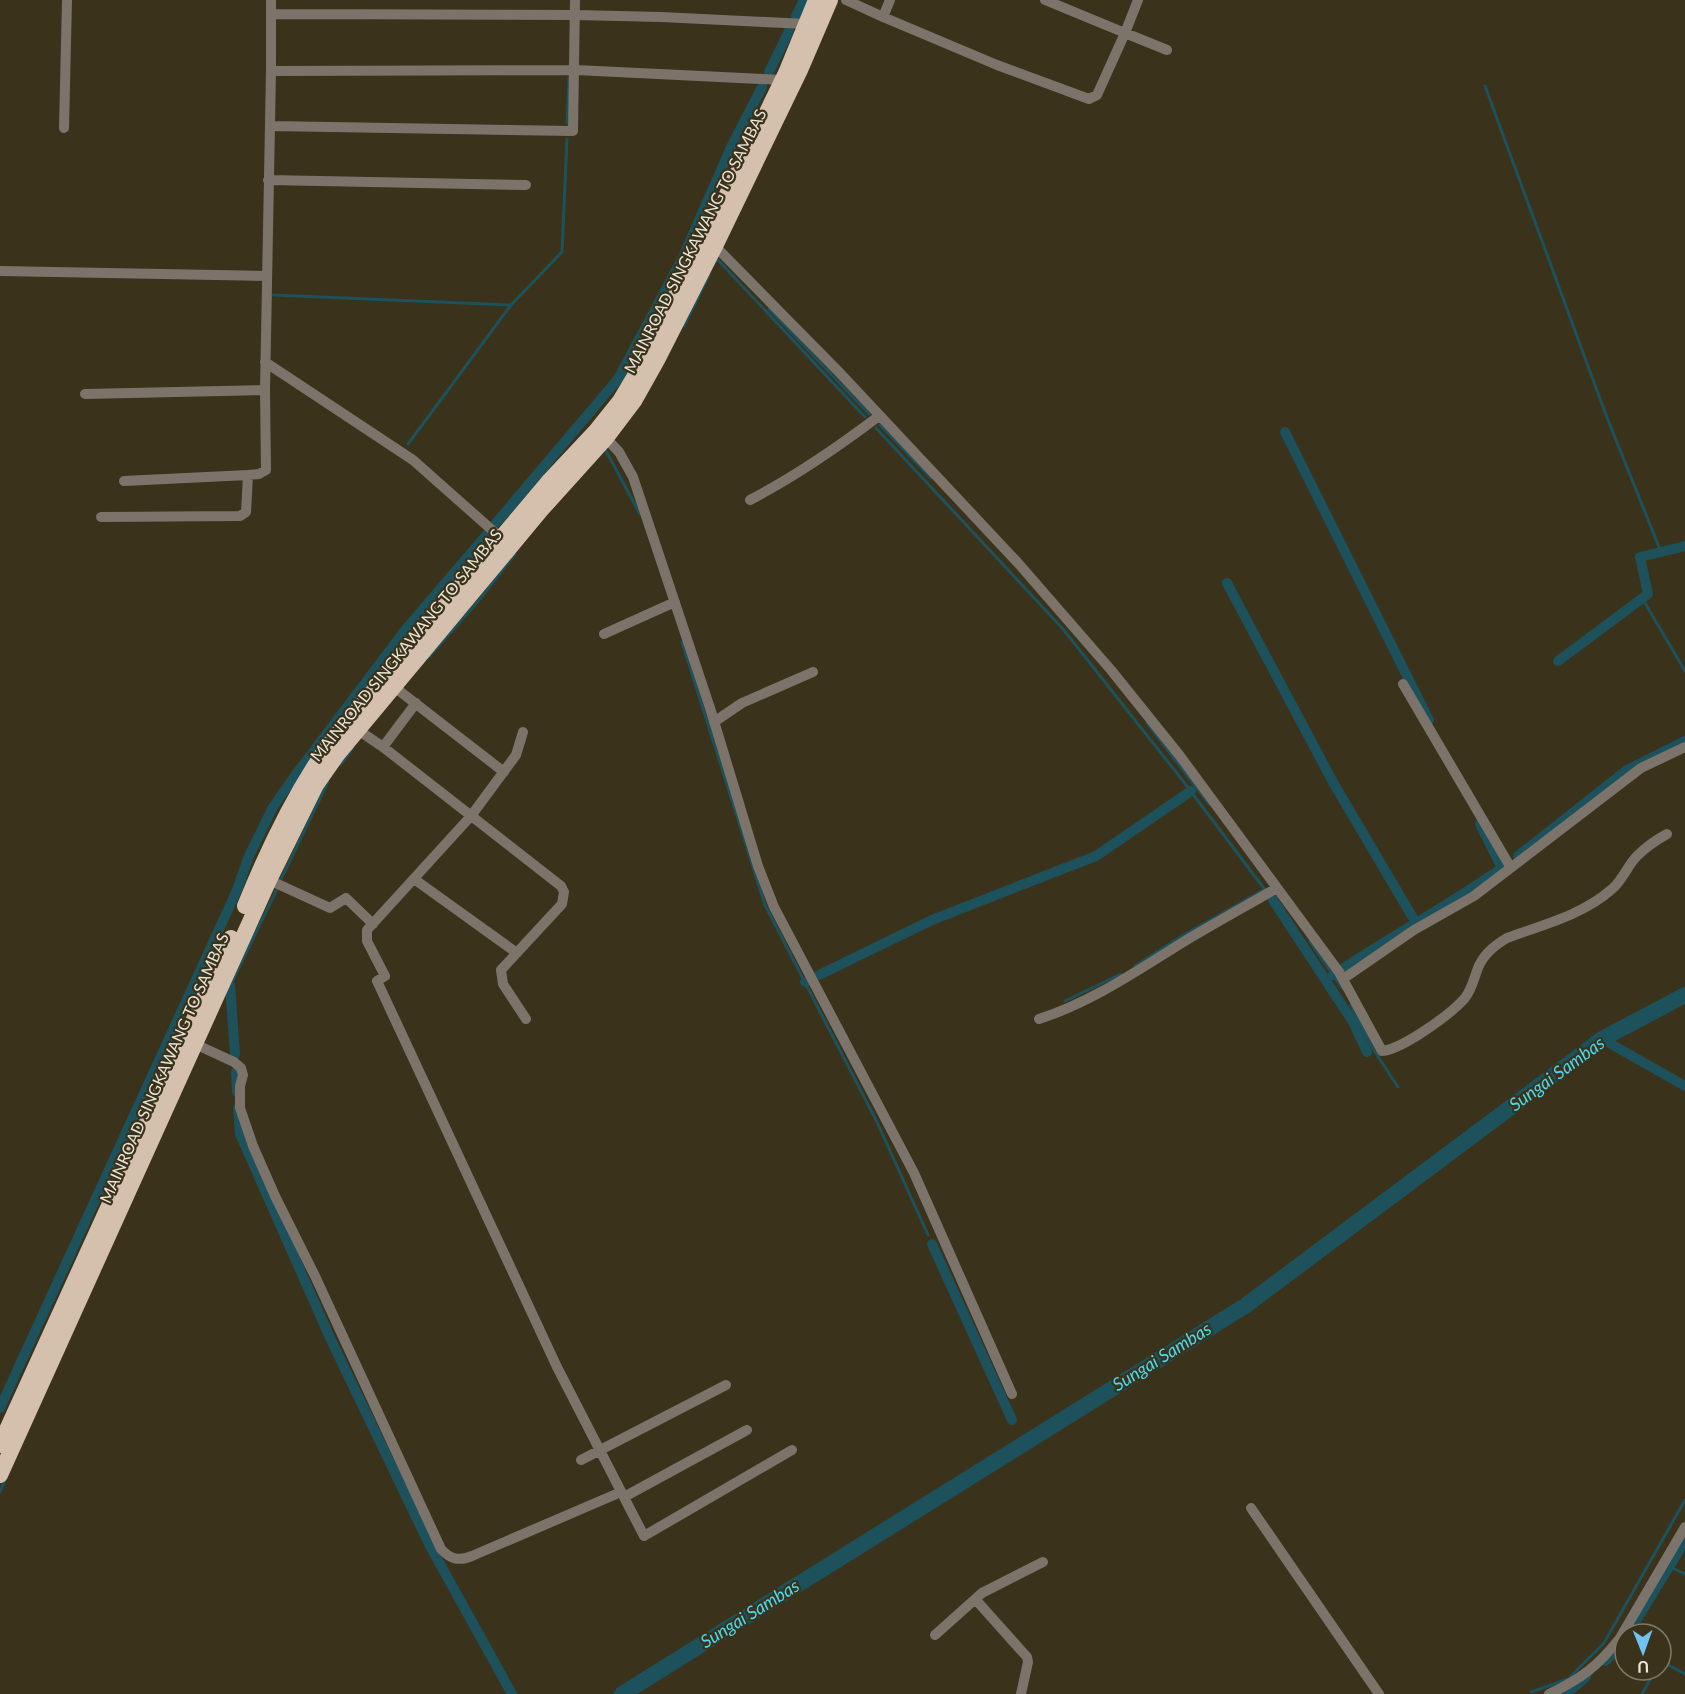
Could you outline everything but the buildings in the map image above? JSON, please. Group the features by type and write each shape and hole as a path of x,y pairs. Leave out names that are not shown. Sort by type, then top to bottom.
{"highway":[{"name":"MAINROAD SINGKAWANG TO SAMBAS","path":"0,1475 195,1044 210,998 281,825 310,772 347,721 606,438 642,387 718,213 782,80 816,0"},
{"name":"MAINROAD SINGKAWANG TO SAMBAS","path":"0,1445 210,998 316,785 472,583 501,538 550,480 596,431 620,400 715,246 800,70 830,0"}],"street":[{"path":"64,128 67,0"},
{"path":"124,481 248,476 260,474 266,470 265,362 271,0"},
{"path":"270,126 573,131 576,0"},
{"path":"846,0 987,60 1089,99 1097,95 1138,0"},
{"path":"883,17 890,0"},
{"path":"1046,0 1167,50"},
{"path":"271,14 576,15 806,24"},
{"path":"271,71 576,70 782,80"},
{"path":"268,180 526,185"},
{"path":"715,246 838,371 1010,555 1111,670 1180,756 1343,979 1382,1051 1390,1050 1421,1033 1465,998 1481,961 1496,945 1507,938 1577,911 1597,900 1620,880 1637,856 1667,834"},
{"path":"0,271 267,276"},
{"path":"265,362 413,460 501,538"},
{"path":"85,394 265,390"},
{"path":"750,500 777,486 830,452 879,416"},
{"path":"606,438 619,452 633,477 714,722 758,866 774,908 914,1173 1012,1394"},
{"path":"101,517 240,516 246,512 247,507 248,476"},
{"path":"604,634 675,602"},
{"path":"714,722 742,703 813,672"},
{"path":"1402,684 1511,868"},
{"path":"393,686 504,772"},
{"path":"383,747 416,703"},
{"path":"358,730 561,886 564,892 562,904 500,973 503,984 526,1019"},
{"path":"523,732 516,755 471,816 367,930 367,941 385,976 377,981 557,1367 644,1536 792,1450"},
{"path":"1343,979 1414,930 1474,896 1641,768 1685,747"},
{"path":"414,879 517,953"},
{"path":"269,880 330,908 346,898 373,924"},
{"path":"1039,1019 1064,1011 1119,982 1196,934 1277,888"},
{"path":"195,1044 234,1062 241,1068 240,1108 253,1146 441,1549 448,1556 456,1559 472,1556 622,1495 747,1430"},
{"path":"581,1460 726,1385"},
{"path":"1251,1508 1379,1694"},
{"path":"1549,1694 1583,1677 1607,1654 1620,1638 1685,1527"},
{"path":"934,1635 982,1593 1043,1562"},
{"path":"976,1600 1027,1657 1028,1665 1021,1694"}],"waterway":[{"path":"796,16 804,0"},
{"path":"769,72 789,31"},
{"path":"567,123 569,78"},
{"path":"1485,86 1606,415 1661,552"},
{"path":"496,523 618,379 683,257 732,145 762,87"},
{"path":"511,305 562,252 567,139"},
{"path":"716,261 717,259 865,417"},
{"path":"684,326 709,275"},
{"path":"273,295 511,305 408,444"},
{"path":"769,309 869,414"},
{"path":"880,425 931,478"},
{"path":"876,428 1063,629 1263,887"},
{"path":"1285,432 1429,720"},
{"path":"605,449 640,514"},
{"path":"0,1408 273,807 406,629 489,532"},
{"path":"1558,661 1648,594 1640,557 1685,546"},
{"path":"429,657 480,599 515,554"},
{"path":"1227,583 1334,784 1416,923"},
{"path":"1642,598 1685,671"},
{"path":"682,642 765,905 877,1122 928,1235"},
{"path":"1147,723 1209,804"},
{"path":"1518,856 1627,770 1685,741"},
{"path":"341,764 353,748"},
{"path":"280,881 328,782"},
{"path":"819,975 932,920 1096,856 1191,791"},
{"path":"1333,975 1502,868 1480,824"},
{"path":"231,984 278,887"},
{"path":"1135,966 1182,936 1265,889"},
{"path":"1273,900 1353,1022 1367,1052"},
{"path":"1310,942 1342,988"},
{"path":"1065,1001 1121,974"},
{"path":"230,985 235,1054"},
{"name":"Sungai Sambas","path":"622,1694 1245,1306 1602,1039 1685,995"},
{"path":"1351,1005 1373,1049 1398,1087"},
{"path":"1602,1039 1685,1086"},
{"path":"236,1072 237,1092"},
{"path":"238,1108 240,1134 331,1340 430,1546 512,1694"},
{"path":"932,1244 1012,1420"},
{"path":"0,1492 5,1480"},
{"path":"1531,1692 1568,1679 1604,1643 1685,1500"},
{"path":"1635,1622 1685,1541"},
{"path":"1670,1567 1685,1574"},
{"path":"1605,1661 1613,1654"},
{"path":"1673,1668 1685,1674"},
{"path":"1566,1694 1586,1677"},
{"path":"1642,1694 1649,1682"}]}
